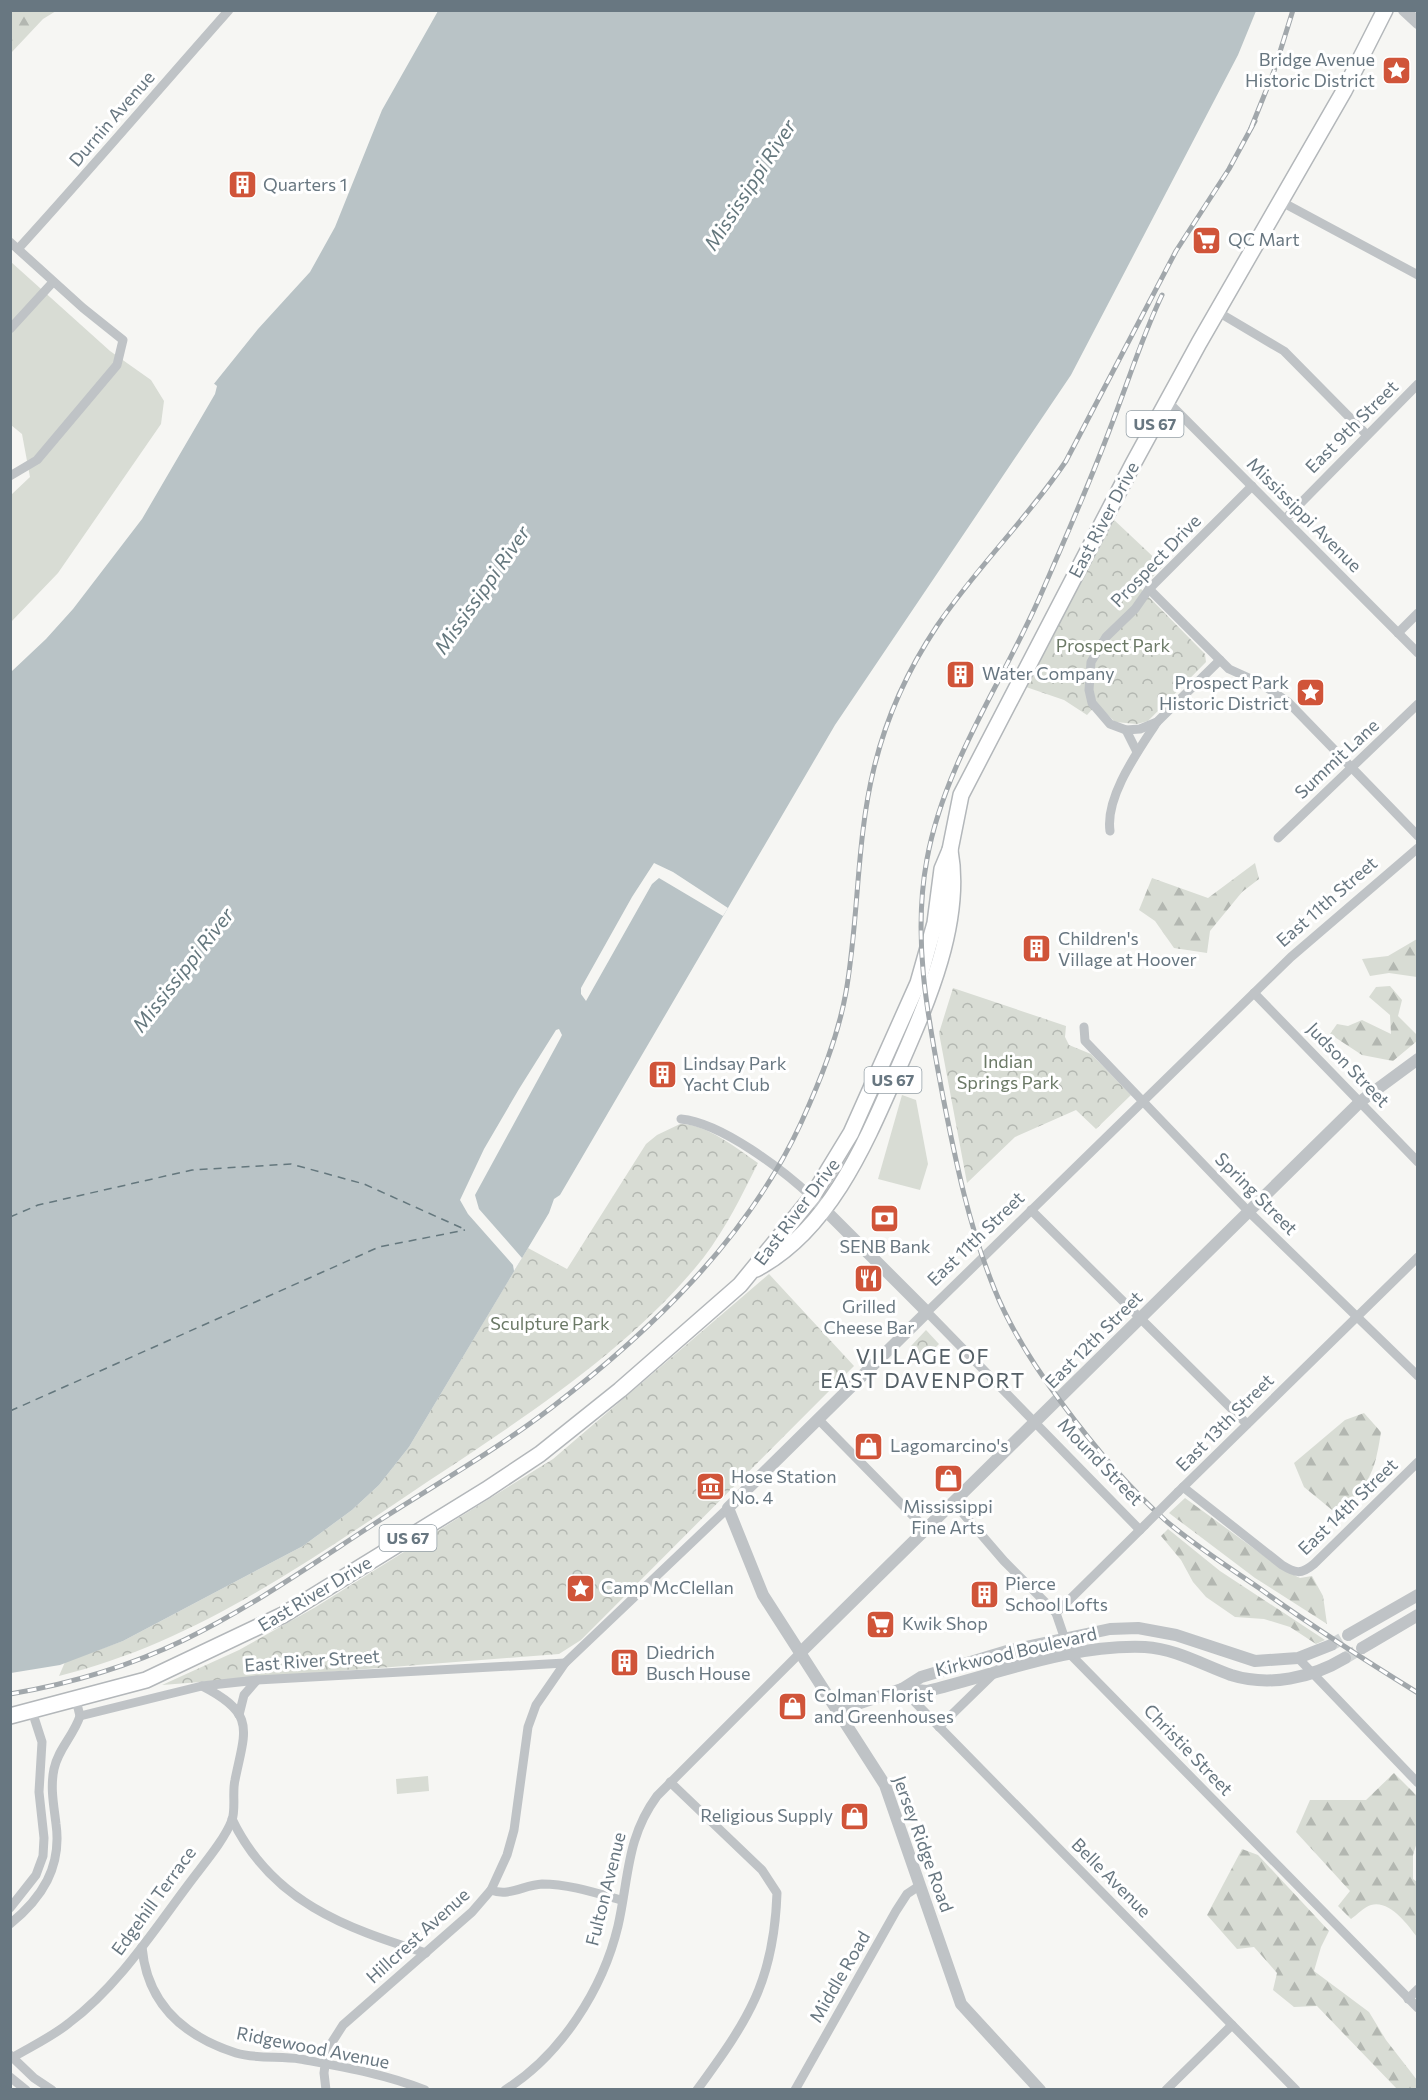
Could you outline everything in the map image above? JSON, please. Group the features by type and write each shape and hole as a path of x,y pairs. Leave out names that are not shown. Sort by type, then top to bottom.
{"main road":[{"name":"East River Drive","path":"10,1716 146,1680 284,1615 486,1490 590,1415 753,1271 818,1203 918,983 935,923 942,869 950,850 961,795 1167,401 1371,41 1385,10"}],"street":[{"name":"Durnin Avenue","path":"18,249 101,159 130,121 229,10"},
{"path":"1404,10 1418,23"},
{"path":"1281,201 1418,275"},
{"path":"10,242 53,282 123,340 117,365 37,460 10,476"},
{"path":"10,329 53,282"},
{"path":"1218,312 1284,351 1367,435"},
{"name":"East 9th Street","path":"1285,519 1418,384"},
{"name":"Mississippi Avenue","path":"1167,401 1418,653"},
{"name":"Prospect Drive","path":"1126,730 1110,724 1092,703 1088,675 1091,662 1106,636 1135,609 1149,589 1252,486"},
{"path":"1149,589 1229,669 1266,687 1288,702 1418,837"},
{"path":"1398,633 1418,613"},
{"path":"1110,831 1110,812 1137,752 1157,722 1220,660"},
{"name":"Summit Lane","path":"1278,838 1418,704"},
{"path":"1137,752 1126,730 1140,729 1157,722"},
{"name":"East 11th Street","path":"565,1663 728,1508 1291,957 1418,848"},
{"name":"Judson Street","path":"1254,993 1418,1162"},
{"name":"Spring Street","path":"1084,1027 1085,1041 1143,1102 1249,1212 1418,1377"},
{"name":"East 12th Street","path":"800,1653 1361,1101 1418,1059"},
{"name":"Mound Street","path":"681,1119 697,1120 778,1167 818,1203 1143,1527"},
{"path":"1031,1210 1247,1424"},
{"name":"East 13th Street","path":"1056,1612 1418,1257"},
{"path":"818,1419 927,1530"},
{"name":"East 14th Street","path":"1181,1490 1282,1565 1300,1573 1314,1564 1418,1462"},
{"path":"954,1503 1004,1561 1056,1612"},
{"name":"Jersey Ridge Road","path":"728,1508 763,1595 839,1710 885,1785 961,2004 1040,2090"},
{"path":"1348,1635 1418,1595"},
{"name":"Christie Street","path":"1056,1612 1070,1654 1418,2008"},
{"path":"1362,1648 1418,1615"},
{"name":"Kirkwood Boulevard","path":"839,1710 902,1689 921,1677 1020,1647 1110,1629 1138,1628 1176,1635 1255,1661 1298,1658 1331,1645"},
{"path":"939,1727 1020,1647"},
{"name":"Kirkwood Boulevard","path":"902,1689 927,1691 1097,1649 1145,1647 1165,1650 1233,1675 1257,1680 1287,1679 1312,1673 1345,1658"},
{"name":"Fulton Avenue","path":"505,2090 549,2052 594,1991 618,1927 632,1841 644,1813 670,1782 800,1653"},
{"path":"1298,1658 1418,1783"},
{"name":"East River Street","path":"80,1716 202,1686 257,1680 565,1663"},
{"name":"Hillcrest Avenue","path":"326,2090 327,2050 343,2025 472,1912 492,1890 507,1855 514,1830 528,1727 536,1705 565,1663"},
{"path":"239,1715 244,1695 257,1680"},
{"path":"202,1686 223,1698 239,1715"},
{"name":"Belle Avenue","path":"902,1689 1296,2090"},
{"path":"10,1924 36,1900 53,1871 57,1840 52,1791 54,1767 59,1754 77,1728 80,1716 75,1700"},
{"path":"10,1908 36,1875 43,1856 44,1838 39,1792 42,1742 32,1711"},
{"name":"Edgehill Terrace","path":"11,2057 68,2024 118,1978 206,1860 232,1819 234,1780 245,1738 239,1715"},
{"path":"42,1766 54,1767"},
{"path":"670,1782 762,1870 777,1893 770,1960 762,1987 743,2025 697,2090"},
{"path":"232,1819 240,1836 283,1888 338,1922 369,1936 426,1953"},
{"path":"492,1890 500,1893 540,1884 563,1886 621,1900"},
{"name":"Middle Road","path":"795,2090 907,1894 919,1886"},
{"name":"Ridgewood Avenue","path":"142,1947 146,1976 158,2001 173,2017 199,2036 238,2054 280,2056 361,2070 425,2090"},
{"path":"1408,1999 1418,1989"},
{"path":"1166,2090 1232,2025"},
{"path":"11,2057 34,2078 52,2090"},
{"path":"10,2077 26,2090"}],"green space":[{"path":"11,10 56,11 43,19 11,53"},
{"path":"11,262 110,351 151,380 164,401 161,424 58,573 11,622 11,495 30,477 22,434 11,425"},
{"name":"Prospect Park","path":"1112,518 1163,566 1141,589 1205,654 1206,662 1148,721 1137,724 1115,722 1097,704 1087,715 1064,700 1026,687"},
{"path":"1255,863 1259,879 1242,892 1210,931 1207,953 1174,948 1155,921 1139,910 1152,878 1208,898"},
{"path":"1417,939 1417,977 1389,973 1370,976 1362,959 1388,956"},
{"path":"1390,986 1402,1000 1398,1016 1417,1035 1417,1041 1393,1061 1362,1055 1330,1034 1337,1024 1348,1026 1362,1020 1391,1034 1390,1015 1369,997 1376,987"},
{"name":"Indian Springs Park","path":"953,988 1066,1026 1065,1037 1069,1045 1091,1054 1131,1095 1096,1129 1076,1110 1015,1137 967,1183 939,1033"},
{"path":"902,1095 916,1100 928,1164 920,1190 878,1179"},
{"name":"Sculpture Park","path":"680,1124 711,1132 758,1163 712,1246 676,1290 645,1321 540,1406 298,1567 206,1620 159,1642 110,1661 59,1676 65,1662 123,1641 303,1546 352,1510 379,1485 409,1447 528,1248 567,1269 646,1144 657,1135"},
{"path":"769,1274 854,1366 581,1640 559,1654 162,1685 239,1650 314,1608 553,1459"},
{"path":"926,1330 939,1344 924,1359 911,1346"},
{"path":"1364,1413 1381,1432 1376,1459 1363,1486 1337,1514 1304,1487 1294,1463 1345,1420"},
{"path":"1185,1498 1282,1569 1300,1578 1312,1576 1323,1596 1327,1624 1255,1578 1169,1513"},
{"path":"1168,1529 1220,1571 1325,1640 1316,1644 1290,1627 1264,1619 1235,1617 1206,1597 1193,1582 1181,1560 1161,1536"},
{"path":"1394,1773 1417,1796 1417,1842 1413,1855 1413,1879 1417,1882 1417,1937 1397,1914 1378,1904 1363,1909 1351,1919 1338,1906 1350,1891 1296,1832 1310,1800 1366,1800"},
{"path":"428,1776 429,1791 397,1794 396,1779"},
{"path":"1242,1849 1258,1855 1329,1931 1321,1947 1314,1971 1369,2012 1386,2040 1417,2080 1417,2089 1397,2089 1317,2006 1294,2007 1273,1990 1277,1973 1254,1947 1237,1949 1207,1915"}],"water":[{"name":"Mississippi River","path":"438,11 1256,11 1238,55 1071,375 835,725 560,1195 554,1199 549,1213 409,1447 379,1485 352,1510 303,1546 123,1641 60,1665 11,1673 10,663 32,647 130,529 213,385 258,329 310,272 335,227 382,110"}],"pier":[{"path":"212,382 217,386 215,394 142,519 73,609 11,672 11,659 29,645 128,528"},
{"path":"654,863 673,872 728,908 723,916 659,878 652,884 586,1001 581,994 581,988 632,897"},
{"path":"559,1029 562,1035 560,1039 475,1195 479,1209 522,1258 514,1271 513,1265 468,1214 460,1200 484,1149 519,1089 556,1030"}],"ferry route":[{"path":"10,1217 38,1205 192,1170 291,1164 364,1184 464,1229"},
{"path":"10,1411 379,1247 465,1230"}],"tunnel":[{"path":"1331,1645 1348,1635"},
{"path":"1345,1658 1362,1648"}],"railway":[{"path":"1251,128 1274,71 1293,10"},
{"path":"10,1694 77,1679 142,1658 209,1627 282,1584 487,1453 551,1408 625,1347 660,1314 694,1280 725,1243 754,1205 779,1165 801,1123 833,1042 843,1009 850,964 868,796 879,749 908,676 952,605 1066,461 1176,251 1229,169 1255,121"},
{"path":"1162,295 1066,536 1023,633 960,759 935,825 927,859 921,919 927,1008 937,1067 964,1194 985,1265 1008,1318 1024,1347 1073,1418 1123,1478 1176,1529 1317,1629 1418,1693"}],"place":[{"name":"Bridge Avenue Historic District","path":"1396,70"},
{"name":"Quarters 1","path":"242,185"},
{"name":"QC Mart","path":"1207,240"},
{"name":"Water Company","path":"961,674"},
{"name":"Prospect Park Historic District","path":"1310,693"},
{"name":"Children's Village at Hoover","path":"1037,949"},
{"name":"Lindsay Park Yacht Club","path":"662,1074"},
{"name":"SENB Bank","path":"885,1218"},
{"name":"Grilled Cheese Bar","path":"869,1278"},
{"name":"Lagomarcino's","path":"869,1446"},
{"name":"Mississippi Fine Arts","path":"948,1478"},
{"name":"Hose Station No. 4","path":"710,1487"},
{"name":"Camp McClellan","path":"580,1588"},
{"name":"Pierce School Lofts","path":"984,1594"},
{"name":"Kwik Shop","path":"881,1624"},
{"name":"Diedrich Busch House","path":"625,1663"},
{"name":"Colman Florist and Greenhouses","path":"793,1706"},
{"name":"Religious Supply","path":"854,1816"}],"district":[{"name":"VILLAGE OF EAST DAVENPORT","path":"923,1369"}]}
